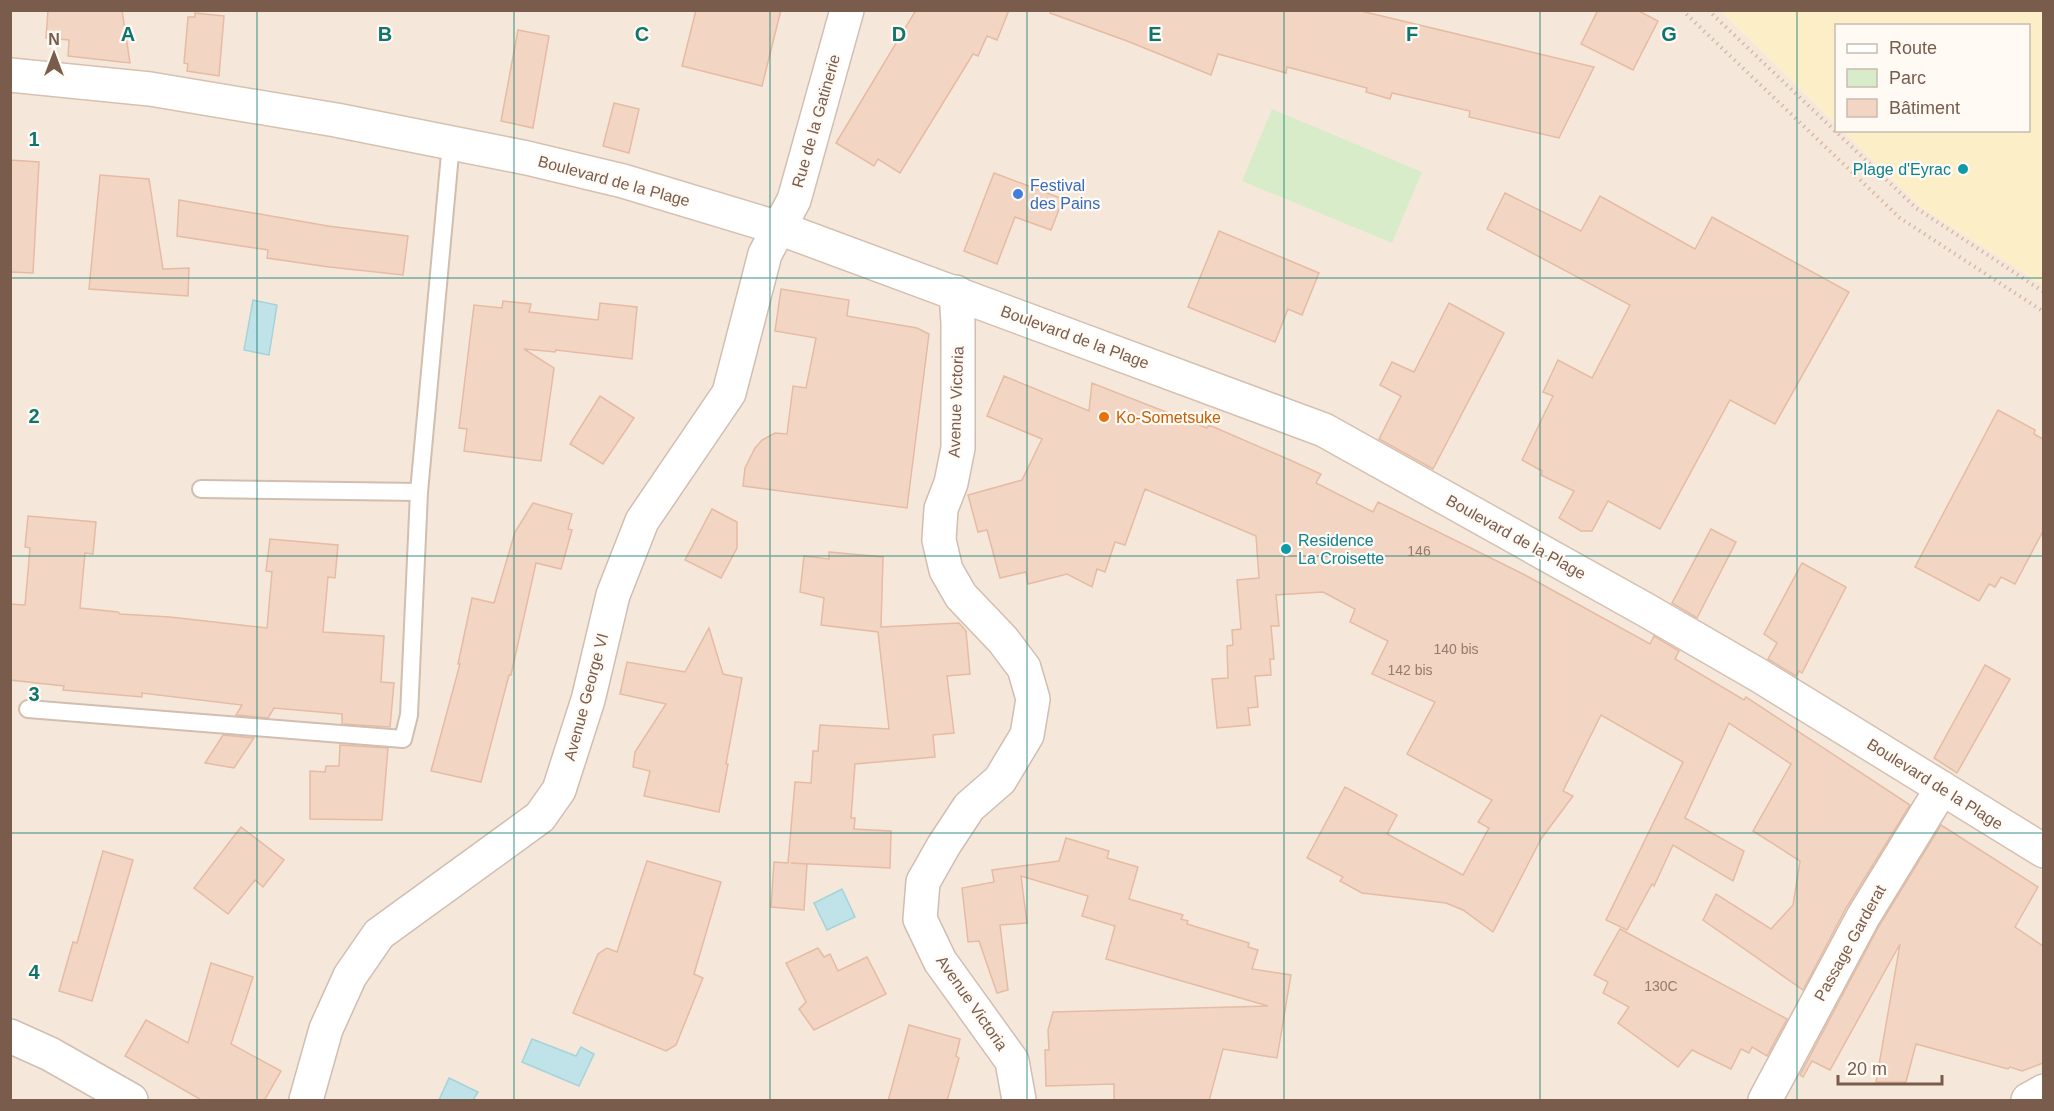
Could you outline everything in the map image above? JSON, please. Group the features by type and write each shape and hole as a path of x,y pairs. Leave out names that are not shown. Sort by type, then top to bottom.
{"street":[{"name":"Rue de la Gatinerie","path":"779,228 795,200 847,10"},
{"name":"Boulevard de la Plage","path":"10,75 150,89 336,120 622,181 779,228 1324,430 1741,665 2043,851"},
{"name":"Avenue George VI","path":"306,1101 326,1029 350,976 379,934 540,817 559,790 588,700 613,595 642,521 729,393 765,254 779,228"},
{"name":"Avenue Victoria","path":"956,292 958,448 951,483 941,509 939,540 946,570 961,596 1003,640 1024,668 1033,699 1027,735 1000,780 969,807 923,882 920,919 940,961 1012,1061 1019,1101"},
{"name":"Passage Garderat","path":"1765,1101 1863,917 1941,788"},
{"path":"10,1036 50,1054 131,1101"},
{"path":"2028,1101 2043,1091"}],"lane":[{"path":"28,709 403,739 409,715 418,492 451,143"},
{"path":"201,489 418,492"}],"path":[{"path":"1682,10 1900,218 2043,312"},
{"path":"1708,10 1835,131"},
{"path":"1836,132 1916,208 2043,292"}],"shaded area":[{"path":"10,11 1721,11 1835,123 1835,132 1844,132 1921,207 2043,285 2043,1100 11,1100"}],"green space":[{"path":"1272,109 1422,172 1392,243 1242,181"}],"sand":[{"name":"Plage d'Eyrac","path":"1721,11 2043,11 2043,285 1921,207 1844,132 2030,132 2030,24 1835,24 1835,123"}],"water":[{"path":"253,300 277,305 269,355 244,350"},
{"path":"842,889 855,917 827,930 814,903"},
{"path":"532,1039 576,1056 581,1047 594,1054 579,1086 522,1062"},
{"path":"449,1078 478,1092 473,1100 439,1100"}],"building":[{"path":"48,10 122,10 130,63 68,56 69,40 46,38"},
{"path":"696,10 781,10 762,86 682,66"},
{"path":"916,10 1009,10 997,40 987,36 978,56 973,54 900,173 878,159 874,166 836,143"},
{"path":"1051,10 1357,10 1594,67 1559,138 1469,117 1470,111 1392,93 1390,99 1366,92 1367,88 1287,67 1286,73 1218,54 1211,75 1050,13"},
{"path":"1598,10 1637,10 1658,21 1633,70 1581,44"},
{"path":"195,13 224,16 219,76 187,71 188,64 184,63 188,17 195,17"},
{"path":"518,30 549,36 533,128 501,121"},
{"path":"614,103 639,109 629,153 603,146"},
{"path":"10,160 39,162 33,273 10,272"},
{"path":"994,173 1063,199 1051,230 1015,217 997,264 964,251"},
{"path":"100,175 149,179 163,269 189,268 188,296 89,289"},
{"path":"1505,193 1581,231 1600,196 1695,249 1712,217 1849,292 1775,424 1730,400 1660,529 1608,501 1592,531 1581,531 1559,518 1574,491 1541,475 1542,471 1522,460 1553,396 1543,392 1558,360 1592,378 1630,305 1487,229"},
{"path":"179,200 328,226 408,236 403,275 267,258 268,250 177,236"},
{"path":"1219,231 1319,273 1302,315 1288,309 1275,342 1188,307"},
{"path":"781,289 849,300 847,316 917,328 929,334 907,508 743,486 745,468 755,448 762,440 775,433 787,434 793,386 806,388 816,338 775,331"},
{"path":"503,301 531,304 529,312 598,320 600,303 637,307 632,359 556,350 555,352 524,349 554,368 541,461 464,451 467,429 459,428 474,305 502,308"},
{"path":"1449,303 1504,333 1433,469 1379,439 1401,396 1380,385 1392,362 1414,372"},
{"path":"1004,376 1089,411 1092,383 1207,428 1209,425 1321,474 1316,483 1373,512 1378,502 1525,575 1650,644 1654,636 1679,651 1675,659 1744,700 1746,697 1910,805 1846,908 1803,990 1703,920 1716,894 1771,929 1793,905 1800,861 1753,831 1791,764 1729,723 1685,818 1744,851 1733,881 1673,845 1654,886 1652,884 1627,930 1606,920 1683,762 1601,715 1563,791 1573,796 1541,839 1493,932 1463,910 1446,903 1362,893 1340,881 1343,877 1307,858 1345,787 1397,815 1387,834 1463,875 1489,828 1478,822 1492,800 1407,754 1435,702 1372,674 1388,641 1350,622 1355,609 1323,592 1276,595 1279,626 1271,626 1274,659 1270,659 1271,675 1255,676 1258,707 1248,708 1250,725 1217,728 1212,679 1228,678 1227,646 1233,645 1232,630 1241,629 1237,580 1259,578 1256,536 1145,489 1125,545 1115,542 1105,572 1097,569 1092,587 1067,574 1028,584 1026,572 1000,578 987,530 978,532 968,495 1022,480 1042,439 987,416"},
{"path":"600,396 634,418 603,464 570,444"},
{"path":"1998,410 2035,430 2034,434 2043,439 2043,531 2015,584 2001,577 1995,587 1989,584 1979,601 1915,567"},
{"path":"533,503 572,514 568,529 572,530 561,569 536,563 511,675 509,675 481,782 431,771 460,664 458,664 472,598 494,603 515,532"},
{"path":"712,509 737,522 737,548 721,578 685,560"},
{"path":"28,516 96,522 93,554 85,553 80,608 267,628 272,572 266,571 270,539 338,545 335,578 328,577 323,632 384,636 381,682 394,683 390,727 342,724 342,714 274,708 268,718 236,715 242,705 142,693 142,697 63,690 64,686 10,680 10,604 25,605 30,548 25,547"},
{"path":"1711,529 1736,542 1697,618 1672,603"},
{"path":"829,552 883,557 881,627 959,623 966,631 970,674 947,676 954,733 933,735 935,757 855,764 851,818 855,818 854,829 891,831 890,868 791,863 807,864 804,910 771,907 774,862 788,863 795,782 811,783 813,751 818,751 820,725 889,729 878,632 821,625 824,598 800,592 804,556 829,559"},
{"path":"1802,563 1846,587 1802,673 1799,671 1796,676 1768,659 1777,643 1764,634"},
{"path":"709,628 723,674 742,678 719,812 644,796 650,771 633,767 635,752 666,704 620,694 627,662 685,672"},
{"path":"1985,665 2010,679 1957,773 1934,758"},
{"path":"223,735 254,738 234,768 205,763"},
{"path":"340,745 388,748 382,820 310,819 310,771 325,772 326,766 339,766"},
{"path":"1941,825 2038,887 2015,927 2043,946 2043,1063 2022,1071 2010,1067 2008,1069 1916,1044 1906,1082 1876,1082 1900,944 1830,1070 1812,1061 1803,1077 1800,1075 1879,926"},
{"path":"241,827 284,860 263,887 255,880 228,914 194,888"},
{"path":"1066,838 1109,851 1107,858 1138,867 1129,899 1183,915 1181,919 1188,921 1187,924 1249,943 1248,947 1258,950 1252,969 1291,975 1277,1058 1223,1049 1209,1101 1114,1101 1114,1084 1046,1086 1045,1050 1049,1050 1048,1030 1053,1012 1268,1006 1106,959 1115,926 1082,916 1088,896 1021,876 1027,923 1000,925 1008,990 997,993 979,941 968,942 962,888 994,882 992,870 1059,861"},
{"path":"103,851 133,860 92,1001 59,991 73,942 77,943"},
{"path":"647,861 721,882 694,974 703,978 676,1045 666,1051 573,1013 598,954 607,948 617,952"},
{"path":"1620,929 1787,1019 1767,1056 1752,1047 1749,1053 1741,1049 1731,1069 1692,1050 1678,1067 1618,1023 1629,1007 1603,993 1608,982 1594,975"},
{"path":"818,948 824,957 830,954 838,971 867,957 886,994 814,1030 799,1009 806,1002 786,963"},
{"path":"211,963 253,977 231,1044 281,1071 264,1101 203,1101 125,1056 146,1020 188,1043"},
{"path":"909,1025 960,1039 956,1056 959,1058 947,1101 888,1101"}],"place":[{"name":"Plage d'Eyrac","path":"1963,169"},
{"name":"Festival des Pains","path":"1018,194"},
{"name":"Ko-Sometsuke","path":"1104,417"},
{"name":"Residence La Croisette","path":"1286,549"}]}
